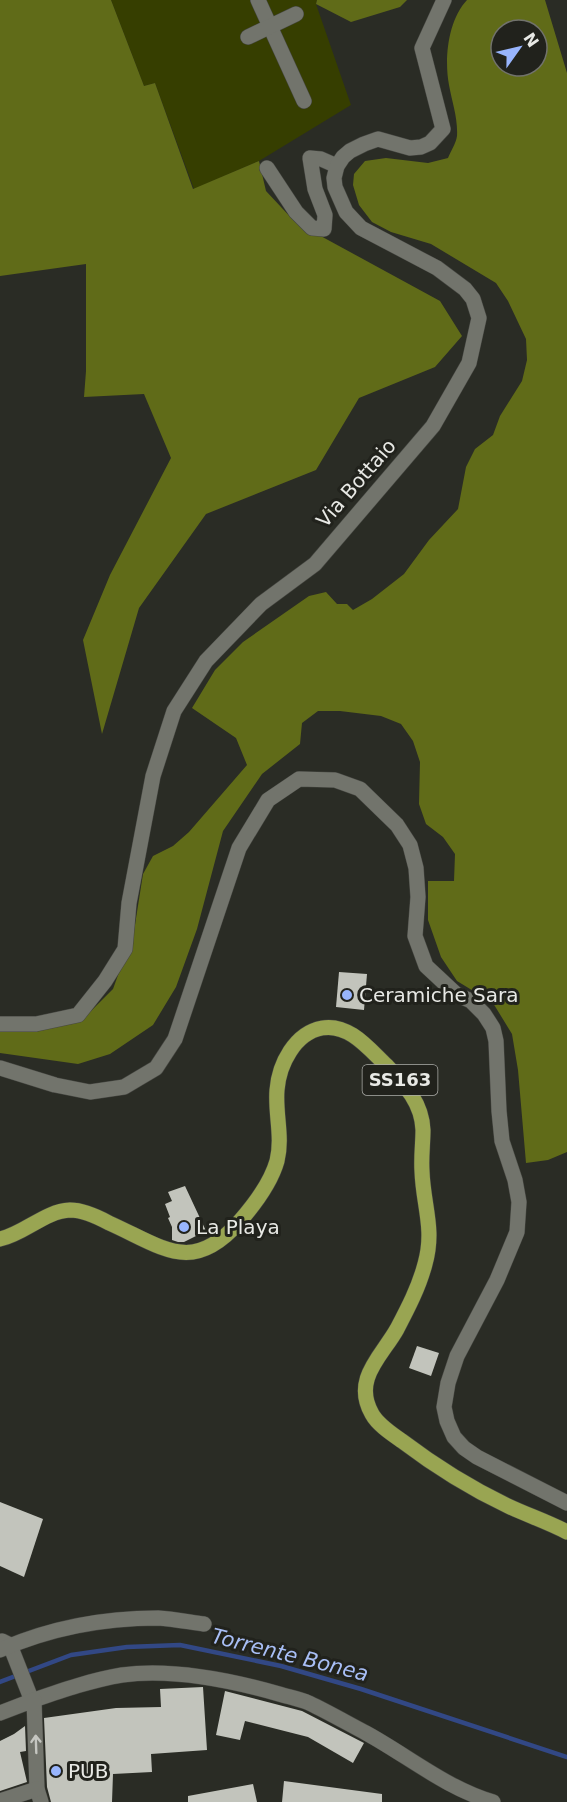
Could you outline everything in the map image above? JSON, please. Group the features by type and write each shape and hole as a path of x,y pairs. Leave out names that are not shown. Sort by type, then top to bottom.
{"main road":[{"name":"SS163","path":"0,1239 15,1235 48,1216 68,1210 85,1213 158,1246 184,1254 212,1246 242,1218 273,1170 279,1144 276,1092 283,1065 291,1049 299,1040 317,1029 326,1027 340,1029 351,1034 374,1053 405,1086 420,1110 423,1128 422,1172 430,1235 429,1250 418,1287 395,1333 370,1368 365,1390 372,1415 393,1434 462,1483 567,1532"}],"street":[{"path":"258,0 304,102"},
{"path":"267,168 296,212 312,228 324,229 325,215 315,189 310,158 321,159 337,166 350,151 378,139 410,148 430,143 443,129 422,48 444,0"},
{"path":"248,37 296,14"},
{"name":"Via Bottaio","path":"0,1024 36,1024 78,1015 105,981 125,949 129,903 153,776 174,711 206,661 261,604 315,564 433,426 469,363 478,318 473,299 465,289 437,268 361,228 346,212 335,187 334,178 337,166"},
{"path":"0,1068 55,1085 90,1092 124,1087 156,1068 175,1039 239,848 268,800 299,779 335,780 360,789 397,825 410,845 416,868 418,897 415,936 426,966 456,994 471,1001 484,1014 493,1028 496,1041 502,1141 515,1180 519,1202 518,1232 457,1356 448,1383 444,1407 447,1422 454,1437 477,1457 567,1503"},
{"path":"0,1801 39,1796 33,1701 3,1645 89,1623 160,1618 204,1624"},
{"path":"0,1713 68,1688 122,1675 156,1673 212,1679 256,1688 308,1703 368,1734 443,1781 478,1798 493,1802"}],"green space":[{"path":"0,0 111,0 144,86 155,83 193,189 259,161 266,191 295,222 440,301 462,336 435,367 359,398 316,470 206,514 139,608 102,734 83,640 110,575 171,458 144,394 84,397 86,264 0,276"},
{"path":"111,0 317,0 316,4 351,105 259,161 194,189 155,83 144,86"},
{"path":"317,0 407,0 400,7 351,22 316,4"},
{"path":"467,0 545,0 567,73 567,1152 548,1160 526,1163 518,1070 512,1034 493,1003 457,981 441,957 428,920 428,881 454,881 455,854 443,837 426,824 419,804 420,762 413,741 401,724 381,716 318,711 302,723 300,744 262,774 223,831 197,929 176,987 153,1025 110,1054 78,1064 0,1053 0,1028 91,1011 113,989 134,931 143,874 153,856 173,846 189,832 247,765 236,738 192,708 215,670 243,642 309,596 326,592 337,604 347,604 353,610 372,599 404,574 429,540 458,509 466,467 475,449 493,435 500,416 522,381 527,360 526,339 508,301 496,283 431,244 391,232 372,222 359,205 353,185 354,174 365,161 386,158 428,163 448,158 457,136 447,64 449,40 455,18"}],"building":[{"path":"339,972 367,974 364,1010 336,1007"},
{"path":"185,1186 206,1231 184,1242 178,1242 172,1240 172,1227 165,1204 172,1201 168,1192"},
{"path":"417,1346 439,1353 431,1376 409,1368"},
{"path":"0,1502 43,1519 24,1577 0,1566"},
{"path":"203,1687 207,1750 151,1754 152,1772 113,1774 112,1802 51,1802 47,1787 44,1718 116,1708 161,1707 160,1689"},
{"path":"225,1691 302,1711 364,1743 353,1763 308,1737 245,1721 240,1740 216,1735"},
{"path":"25,1726 26,1751 20,1752 27,1782 0,1791 0,1741"},
{"path":"284,1781 382,1794 382,1802 282,1802"},
{"path":"253,1784 257,1802 188,1802 188,1796"}],"waterway":[{"name":"Torrente Bonea","path":"0,1682 71,1655 127,1647 180,1645 281,1666 361,1689 567,1757"}],"place":[{"name":"Ceramiche Sara","path":"347,995"},
{"name":"La Playa","path":"184,1227"},
{"name":"PUB","path":"56,1771"}]}
